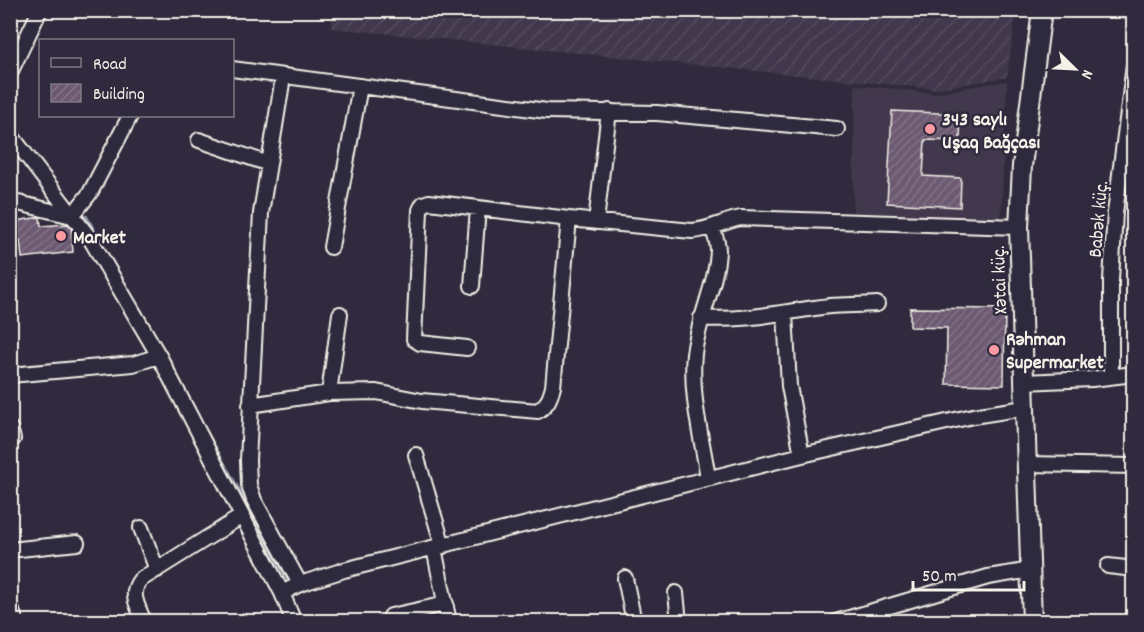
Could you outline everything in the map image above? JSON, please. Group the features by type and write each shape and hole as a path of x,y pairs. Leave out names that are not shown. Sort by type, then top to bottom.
{"street":[{"path":"10,73 39,10"},
{"name":"Xətai küç.","path":"1032,621 1019,227 1022,166 1042,10"},
{"name":"Babək küç.","path":"1111,377 1111,280 1115,213 1134,66"},
{"path":"234,69 547,111 657,113 837,129"},
{"path":"283,77 261,213 248,460 249,484 254,500 300,584"},
{"path":"331,247 360,86"},
{"path":"596,222 609,111"},
{"path":"72,216 90,193 129,117"},
{"path":"10,134 91,240 159,356 282,593 292,621"},
{"path":"199,140 269,164"},
{"path":"10,201 72,216"},
{"path":"467,348 420,343 414,339 420,210 423,204 429,202 692,231 712,228 726,221 741,218 1019,227"},
{"path":"472,286 478,208"},
{"path":"250,405 329,393 386,393 422,401 538,411 550,399 553,387 569,219"},
{"path":"708,478 693,375 694,352 700,318 716,265 718,249 712,228"},
{"path":"700,318 723,320 785,314 831,306 877,304"},
{"path":"785,314 789,386 802,455"},
{"path":"329,393 340,315"},
{"path":"10,375 133,364 159,356"},
{"path":"1024,382 1134,374"},
{"path":"282,593 300,584 344,570 708,478 973,416 1024,408"},
{"path":"416,455 439,547 449,621"},
{"path":"1028,464 1134,466"},
{"path":"144,621 134,595 134,587 140,580 242,516"},
{"path":"141,528 157,570"},
{"path":"10,550 76,543"},
{"path":"1108,566 1134,569"},
{"path":"836,621 988,577 1031,570"},
{"path":"625,578 634,621"},
{"path":"676,593 679,621"},
{"path":"391,616 446,604"},
{"path":"10,606 16,621"}],"shaded area":[{"path":"1016,10 1007,77 935,89 331,28 333,11"},
{"name":"343 saylı Uşaq Bağçası","path":"1007,81 1001,219 853,212 855,85 935,93"}],"building":[{"path":"892,111 961,114 960,141 925,140 923,176 961,178 960,207 887,203"},
{"path":"40,217 41,226 68,224 71,228 73,252 22,258 20,240 10,241 10,222"},
{"path":"910,308 1005,309 1004,385 946,384 947,328 910,327"}],"waterway":[{"path":"86,217 98,239"},
{"path":"207,434 289,581"}],"place":[{"name":"343 saylı Uşaq Bağçası","path":"930,129"},
{"name":"Market","path":"61,236"},
{"name":"Rəhman Supermarket","path":"994,350"}]}
